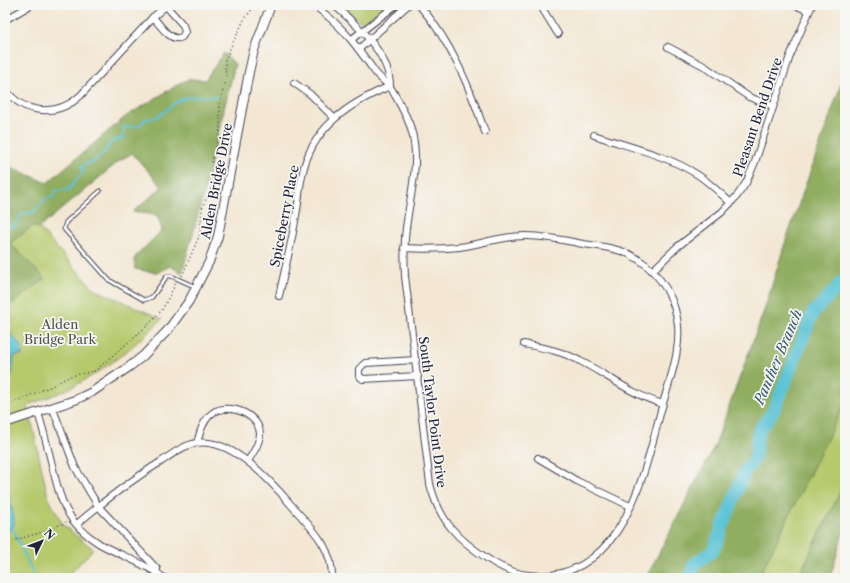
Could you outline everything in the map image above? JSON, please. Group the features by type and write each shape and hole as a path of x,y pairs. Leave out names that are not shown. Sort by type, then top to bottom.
{"street":[{"path":"5,20 31,5"},
{"path":"5,88 20,104 35,110 52,110 68,105 81,95 153,17 166,5 183,25 185,32 182,37 176,39 171,37 153,17"},
{"name":"Alden Bridge Drive","path":"5,423 53,409 92,392 107,380 129,368 143,356 179,316 209,262 218,236 254,50 272,5"},
{"path":"313,5 337,24 352,39 382,80 390,86"},
{"path":"334,5 361,31 369,41 386,66 390,76 390,86"},
{"path":"352,39 396,5"},
{"path":"360,48 408,5"},
{"path":"419,5 442,36 450,50 474,100 485,132"},
{"path":"540,5 558,34"},
{"path":"795,5 811,8"},
{"name":"Pleasant Bend Drive","path":"652,271 671,252 731,203 746,183 753,169 790,56 811,8"},
{"path":"668,47 704,66 749,97 773,106"},
{"path":"294,83 310,94 334,118"},
{"name":"Spiceberry Place","path":"279,296 294,231 304,166 316,141 334,118 362,99 390,86"},
{"name":"South Taylor Point Drive","path":"390,86 410,126 416,151 416,162 404,248 405,276 430,484 438,508 446,522 467,546 500,567 527,576 547,577 565,575 590,560 606,547 618,531 645,468 676,355 678,325 668,290 652,271 636,258 620,251 543,237 511,237 458,247 404,248"},
{"path":"594,135 668,160 684,167 698,175 731,203"},
{"path":"524,344 562,352 596,369 640,396 663,404"},
{"path":"416,360 365,363 359,368 359,376 363,379 418,376"},
{"path":"53,409 75,467 98,506 165,578"},
{"path":"197,443 203,424 211,414 221,409 232,409 252,418 257,424 260,433 258,444 248,461"},
{"path":"38,414 48,448 57,491 65,508 77,524 99,543 150,568 165,578"},
{"path":"77,524 133,479 168,456 187,446 197,443 220,447 248,461 272,483 322,540 331,562 332,578"},
{"path":"538,458 582,484 630,506"}],"lane":[{"path":"100,191 66,222 64,230 109,280 142,299 151,298 164,278 170,275 196,287"}],"path":[{"path":"5,406 52,386 70,376 95,371 147,326 162,310 184,274 200,234 202,208 214,182 212,160 220,133 220,103 226,79 225,59 244,20 255,5"},
{"path":"5,543 27,537 68,522"}],"green space":[{"path":"341,5 388,5 362,23"},
{"path":"224,53 235,64 202,200 182,273 170,266 157,273 135,269 135,257 162,230 157,215 133,212 162,187 132,153 118,162 39,228 33,226 10,243 45,279 5,309 5,164 47,183 125,117 182,82 191,79 205,80"},
{"path":"845,73 845,403 758,578 646,578 715,445 765,308 784,246"},
{"name":"Alden Bridge Park","path":"5,216 39,228 94,289 162,319 129,349 94,375 68,389 28,405 48,497 63,525 93,549 66,578 5,578"},
{"path":"845,403 845,482 798,578 758,578"},
{"path":"845,482 845,526 830,578 798,578"}],"water":[{"path":"5,327 21,346 22,355 14,356 12,374 5,382"},
{"path":"5,482 14,517 14,525 11,529 5,531"}],"waterway":[{"path":"5,228 15,226 22,213 26,214 33,212 45,199 53,197 55,191 68,190 84,171 81,167 87,163 93,162 106,150 110,143 124,137 124,127 139,126 145,119 160,115 175,103 185,98 198,96 217,97"},
{"name":"Panther Branch","path":"691,578 694,564 713,551 745,471 755,458 758,432 774,410 813,313 845,279"},
{"path":"11,525 35,578"}]}
